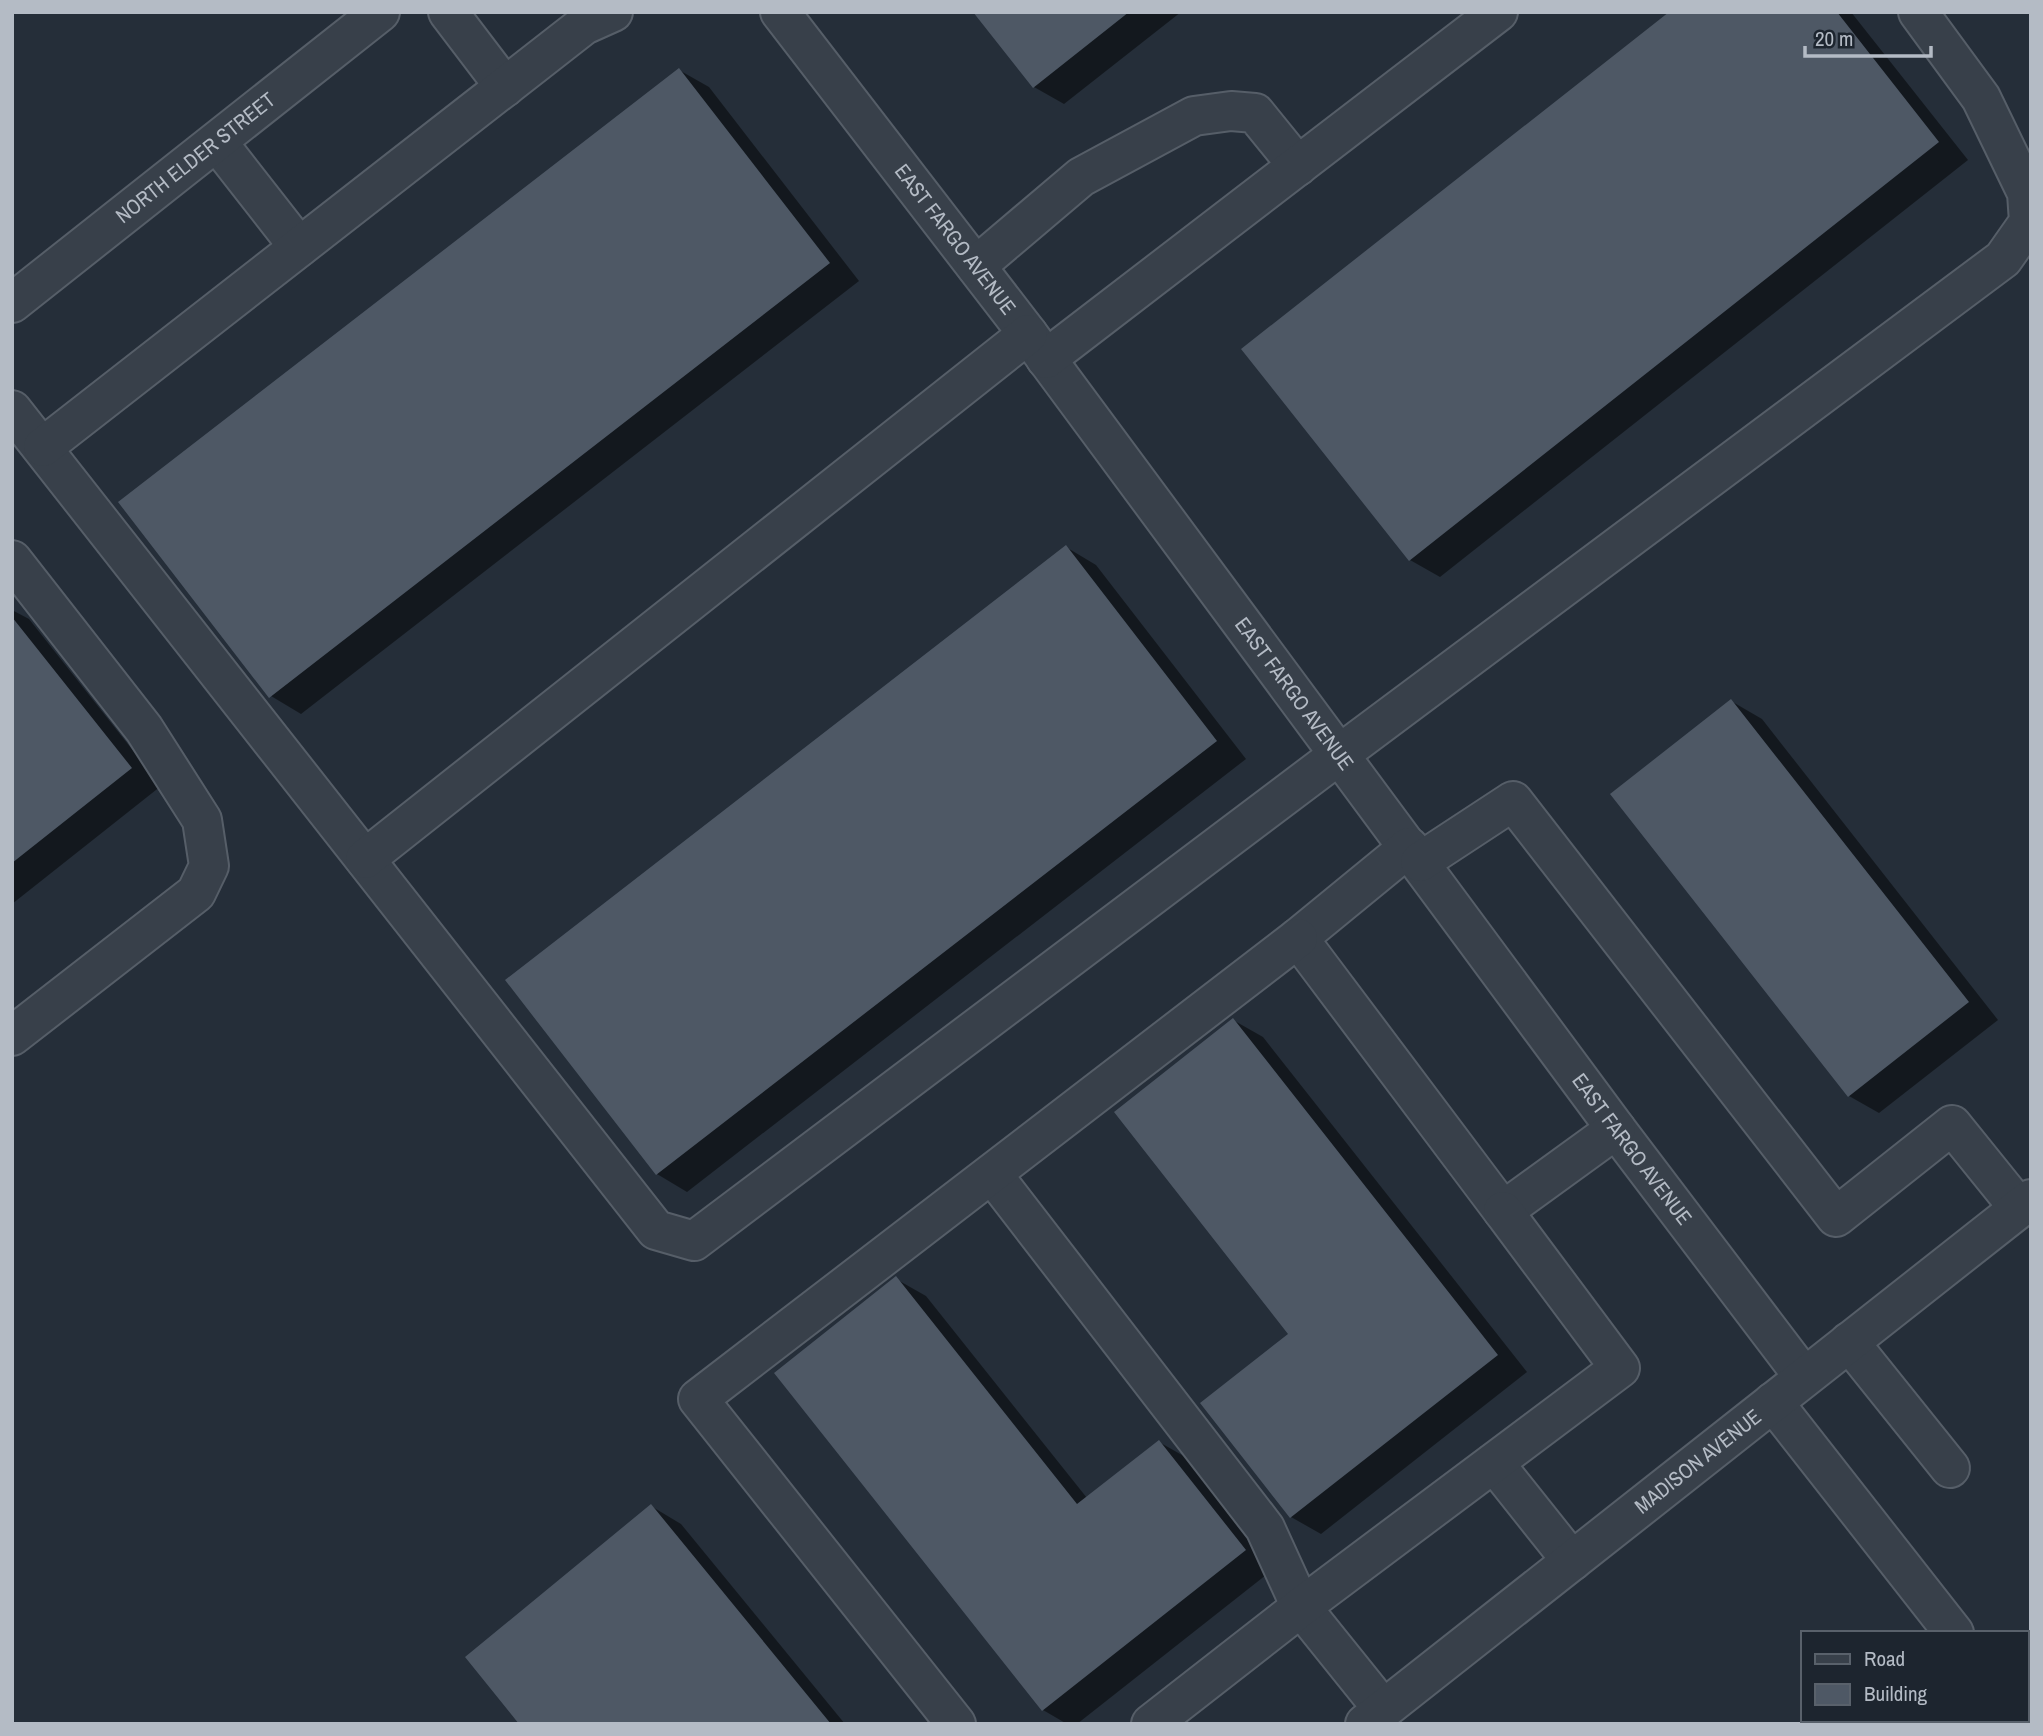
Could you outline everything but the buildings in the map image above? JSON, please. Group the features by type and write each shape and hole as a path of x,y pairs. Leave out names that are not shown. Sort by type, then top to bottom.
{"street":[{"name":"NORTH ELDER STREET","path":"12,303 380,12"},
{"path":"448,12 505,87"},
{"path":"43,447 584,25 613,12"},
{"name":"EAST FARGO AVENUE","path":"780,12 1037,347 1616,1129 1804,1377"},
{"path":"365,859 1037,347 1298,166 1498,12"},
{"path":"12,410 656,1230 694,1241 1340,754 2003,260 2029,222 2027,193 1981,98 1918,12"},
{"path":"976,266 1081,177 1194,116 1231,111 1255,113 1298,166"},
{"path":"216,142 299,247"},
{"path":"12,560 152,741 202,821 209,866 196,892 12,1036"},
{"path":"956,1724 698,1399 1298,938 1414,855 1513,801 1836,1217 1952,1125 2025,1204"},
{"path":"1151,1724 1301,1607 1620,1368 1298,938"},
{"path":"1503,1211 1616,1129"},
{"path":"992,1174 1265,1528 1301,1607 1374,1716"},
{"name":"MADISON AVENUE","path":"1374,1716 2025,1204"},
{"path":"1849,1342 1950,1468"},
{"path":"1773,1402 1952,1631"},
{"path":"1494,1463 1572,1560"}]}
